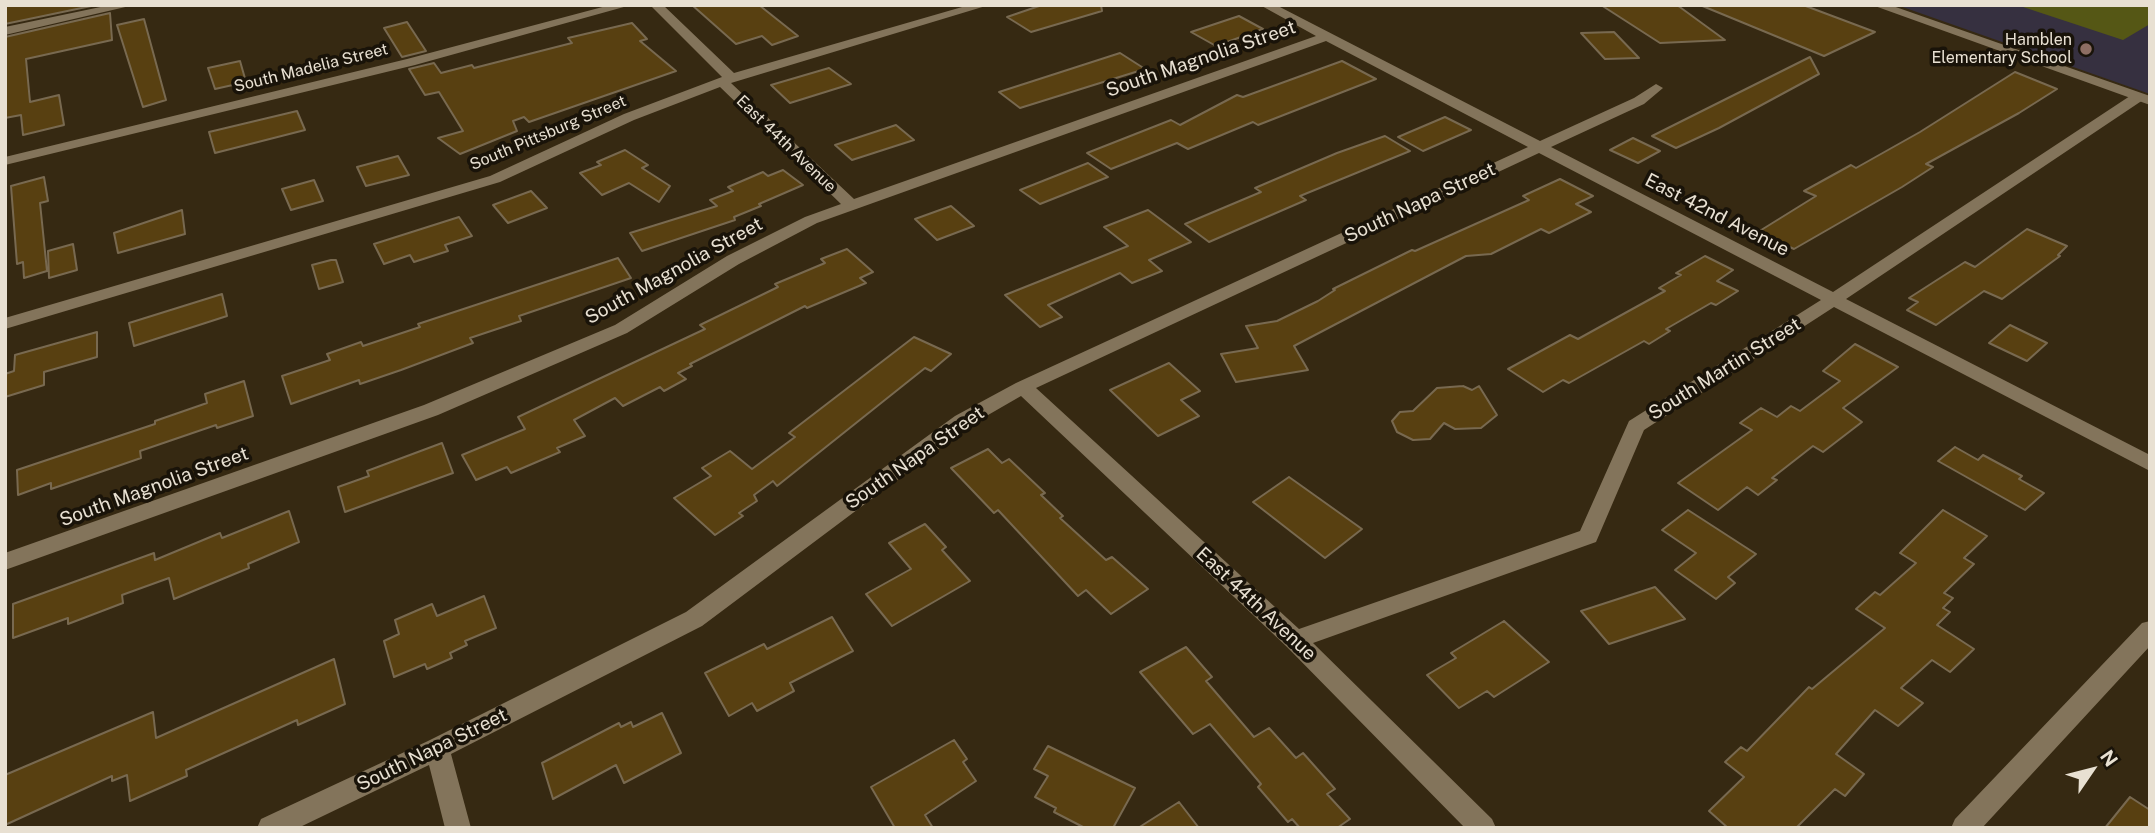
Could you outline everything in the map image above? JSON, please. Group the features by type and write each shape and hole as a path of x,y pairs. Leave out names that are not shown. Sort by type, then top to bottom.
{"street":[{"path":"5,31 128,5"},
{"name":"South Madelia Street","path":"5,161 410,62 625,5"},
{"name":"East 44th Avenue","path":"656,5 726,80 851,205"},
{"name":"South Pittsburg Street","path":"5,324 495,179 629,117 726,80 983,5"},
{"name":"East 42nd Avenue","path":"1265,5 2150,464"},
{"path":"1878,5 2144,99"},
{"name":"South Magnolia Street","path":"5,562 431,410 621,328 733,260 811,220 1325,37"},
{"name":"South Napa Street","path":"270,828 437,749 694,619 962,421 1023,387 1639,102 1656,88"},
{"name":"South Martin Street","path":"1295,640 1588,536 1636,426 2144,99"},
{"name":"East 44th Avenue","path":"1023,387 1295,640 1483,828"},
{"path":"1964,828 2150,630"},
{"path":"437,749 458,828"}],"shaded area":[{"name":"Hamblen Elementary School","path":"1897,5 2150,5 2150,94"},
{"path":"2017,5 2150,5 2150,24 2123,40"}],"building":[{"path":"5,5 96,5 5,24"},
{"path":"692,5 759,5 798,36 772,45 762,36 736,44"},
{"path":"1042,5 1101,5 1102,11 1031,32 1007,17"},
{"path":"1601,5 1677,5 1725,40 1660,43"},
{"path":"1700,5 1803,5 1875,32 1824,56"},
{"path":"110,13 112,40 26,59 30,102 59,95 64,125 23,135 21,115 5,118 5,37"},
{"path":"1239,16 1263,29 1216,46 1191,32"},
{"path":"144,19 166,100 143,107 117,25"},
{"path":"407,22 426,51 402,57 384,28"},
{"path":"632,23 647,39 640,41 676,71 529,122 524,117 513,121 517,131 460,154 438,138 463,131 439,92 425,95 409,69 434,63 441,73 472,65 474,68 572,43 568,38"},
{"path":"1614,32 1639,58 1605,59 1581,33"},
{"path":"1120,53 1145,69 1020,108 999,92"},
{"path":"1810,57 1819,74 1719,128 1676,148 1652,136"},
{"path":"240,61 246,82 215,89 208,68"},
{"path":"1342,61 1376,79 1258,125 1253,122 1188,149 1177,143 1111,169 1087,153 1171,120 1180,125 1237,95 1243,97"},
{"path":"829,68 851,84 790,103 771,85"},
{"path":"2015,72 2057,89 1926,164 1933,167 1794,249 1758,232 1816,196 1804,191 1851,165 1856,168 1920,132"},
{"path":"297,111 305,130 215,153 209,132"},
{"path":"1445,117 1471,130 1423,151 1398,137"},
{"path":"896,125 914,140 852,160 835,145"},
{"path":"1385,136 1410,151 1300,196 1306,200 1209,242 1185,224 1261,192 1255,188"},
{"path":"1633,138 1660,151 1638,163 1610,150"},
{"path":"625,150 648,165 642,168 670,186 659,202 629,183 602,195 580,173 601,165 597,162"},
{"path":"398,156 409,175 366,186 357,167"},
{"path":"1088,163 1108,177 1040,204 1020,190"},
{"path":"783,170 803,185 759,204 761,206 734,217 735,220 642,251 630,233 717,206 710,200 733,191 728,187 763,172 768,176"},
{"path":"44,177 48,201 40,203 47,271 24,278 23,262 17,264 11,186"},
{"path":"1560,179 1593,196 1576,204 1591,212 1549,233 1541,229 1491,254 1466,256 1294,346 1308,370 1236,382 1221,354 1258,348 1246,326 1277,321 1318,301 1335,290 1333,289 1412,250 1529,200 1523,196"},
{"path":"314,180 323,201 291,210 282,189"},
{"path":"531,191 547,208 508,223 493,205"},
{"path":"951,206 974,226 937,240 915,219"},
{"path":"182,210 185,234 118,253 114,233"},
{"path":"1148,210 1191,242 1149,260 1162,271 1132,283 1120,273 1048,305 1062,317 1040,327 1005,295 1128,246 1104,227"},
{"path":"459,217 472,236 445,245 448,251 414,262 410,255 384,264 374,244"},
{"path":"2027,229 2067,246 2058,255 2060,256 2002,299 1984,291 1936,325 1907,310 1918,302 1909,298 1965,262 1975,267"},
{"path":"73,244 77,270 49,278 48,251"},
{"path":"847,249 873,272 860,278 866,283 807,308 805,306 690,364 692,366 678,373 686,379 664,391 660,387 623,406 615,398 574,420 585,436 557,448 560,452 511,473 507,467 476,480 462,455 525,429 518,417 705,329 700,325 778,287 775,284 825,263 821,259"},
{"path":"1705,256 1733,270 1717,281 1738,291 1716,305 1711,303 1666,329 1670,331 1649,344 1644,341 1569,383 1563,380 1543,392 1508,369 1570,335 1578,339 1665,291 1659,288 1681,275 1676,273"},
{"path":"618,258 631,278 519,316 521,321 470,338 473,343 401,370 360,384 359,380 291,404 282,376 330,360 327,354 361,342 363,346 420,327 418,324"},
{"path":"336,260 343,282 319,289 312,265"},
{"path":"222,294 227,316 134,346 129,323"},
{"path":"2010,325 2047,343 2027,361 1989,343"},
{"path":"97,332 97,357 44,372 44,385 5,397 5,374 14,371 15,355"},
{"path":"914,337 951,354 931,371 925,368 777,486 773,481 754,495 757,501 739,513 743,516 715,535 674,498 711,476 702,468 730,451 752,469 795,437 789,433"},
{"path":"1855,344 1898,367 1843,408 1862,422 1823,452 1813,446 1772,478 1777,480 1758,495 1747,487 1718,510 1678,483 1752,430 1740,423 1761,408 1777,417 1791,406 1800,411 1840,381 1823,371"},
{"path":"1169,363 1200,391 1181,400 1199,416 1158,436 1110,390"},
{"path":"244,381 253,416 217,428 216,425 140,451 141,458 51,489 51,483 18,495 17,470 155,424 155,421 207,403 205,394"},
{"path":"1463,386 1472,390 1479,386 1497,415 1481,428 1455,429 1444,423 1430,439 1413,440 1397,432 1392,421 1400,412 1413,411 1437,388"},
{"path":"442,443 453,473 345,512 338,487 369,476 367,471"},
{"path":"1955,447 1978,460 1983,455 2022,476 2019,479 2044,493 2025,510 1938,461"},
{"path":"988,449 1002,463 1009,459 1045,493 1041,495 1063,516 1060,518 1106,560 1112,557 1148,589 1111,614 1086,590 1078,596 998,510 994,513 951,468"},
{"path":"1289,477 1362,529 1325,558 1253,502"},
{"path":"1688,510 1756,554 1728,577 1735,583 1716,599 1675,570 1696,553 1662,530"},
{"path":"1943,510 1987,536 1964,558 1974,564 1944,593 1953,598 1943,608 1950,612 1937,625 1974,649 1950,672 1932,660 1901,688 1923,703 1898,726 1875,710 1836,754 1864,774 1845,796 1835,789 1796,828 1728,828 1709,811 1744,777 1725,762 1741,747 1747,751 1809,687 1812,689 1885,628 1856,609 1875,592 1880,595 1916,563 1900,553"},
{"path":"289,511 299,542 248,564 249,568 174,599 169,578 122,595 123,603 68,624 68,618 13,638 13,604 154,553 155,560 220,533 222,538"},
{"path":"925,524 946,547 942,550 970,581 892,626 866,594 911,569 889,543"},
{"path":"1655,587 1685,619 1609,644 1581,611"},
{"path":"484,596 496,628 465,641 467,645 450,653 452,658 427,669 425,664 394,677 384,641 399,634 395,620 432,604 437,616"},
{"path":"832,617 853,651 790,683 794,691 757,711 752,703 729,716 705,673 764,644 767,649"},
{"path":"1504,621 1549,662 1494,697 1487,691 1459,708 1427,675 1456,658 1451,653"},
{"path":"1186,647 1212,677 1206,681 1254,737 1269,728 1296,758 1303,753 1335,789 1327,794 1350,819 1337,828 1300,828 1292,819 1288,822 1258,787 1261,784 1210,724 1193,734 1140,672"},
{"path":"334,659 345,704 298,725 297,720 186,770 187,776 130,801 127,775 112,781 112,776 5,825 5,775 153,712 156,738"},
{"path":"662,713 681,753 624,783 616,765 553,799 542,763 619,723 621,727 631,722 633,727"},
{"path":"954,740 967,759 963,762 976,781 925,815 933,828 895,828 871,787"},
{"path":"1048,746 1135,788 1113,828 1085,828 1054,812 1056,808 1035,797 1048,776 1034,769"},
{"path":"2130,797 2150,810 2150,828 2105,828"},
{"path":"1179,802 1199,828 1138,828"}],"place":[{"name":"Hamblen Elementary School","path":"2086,49"}]}
